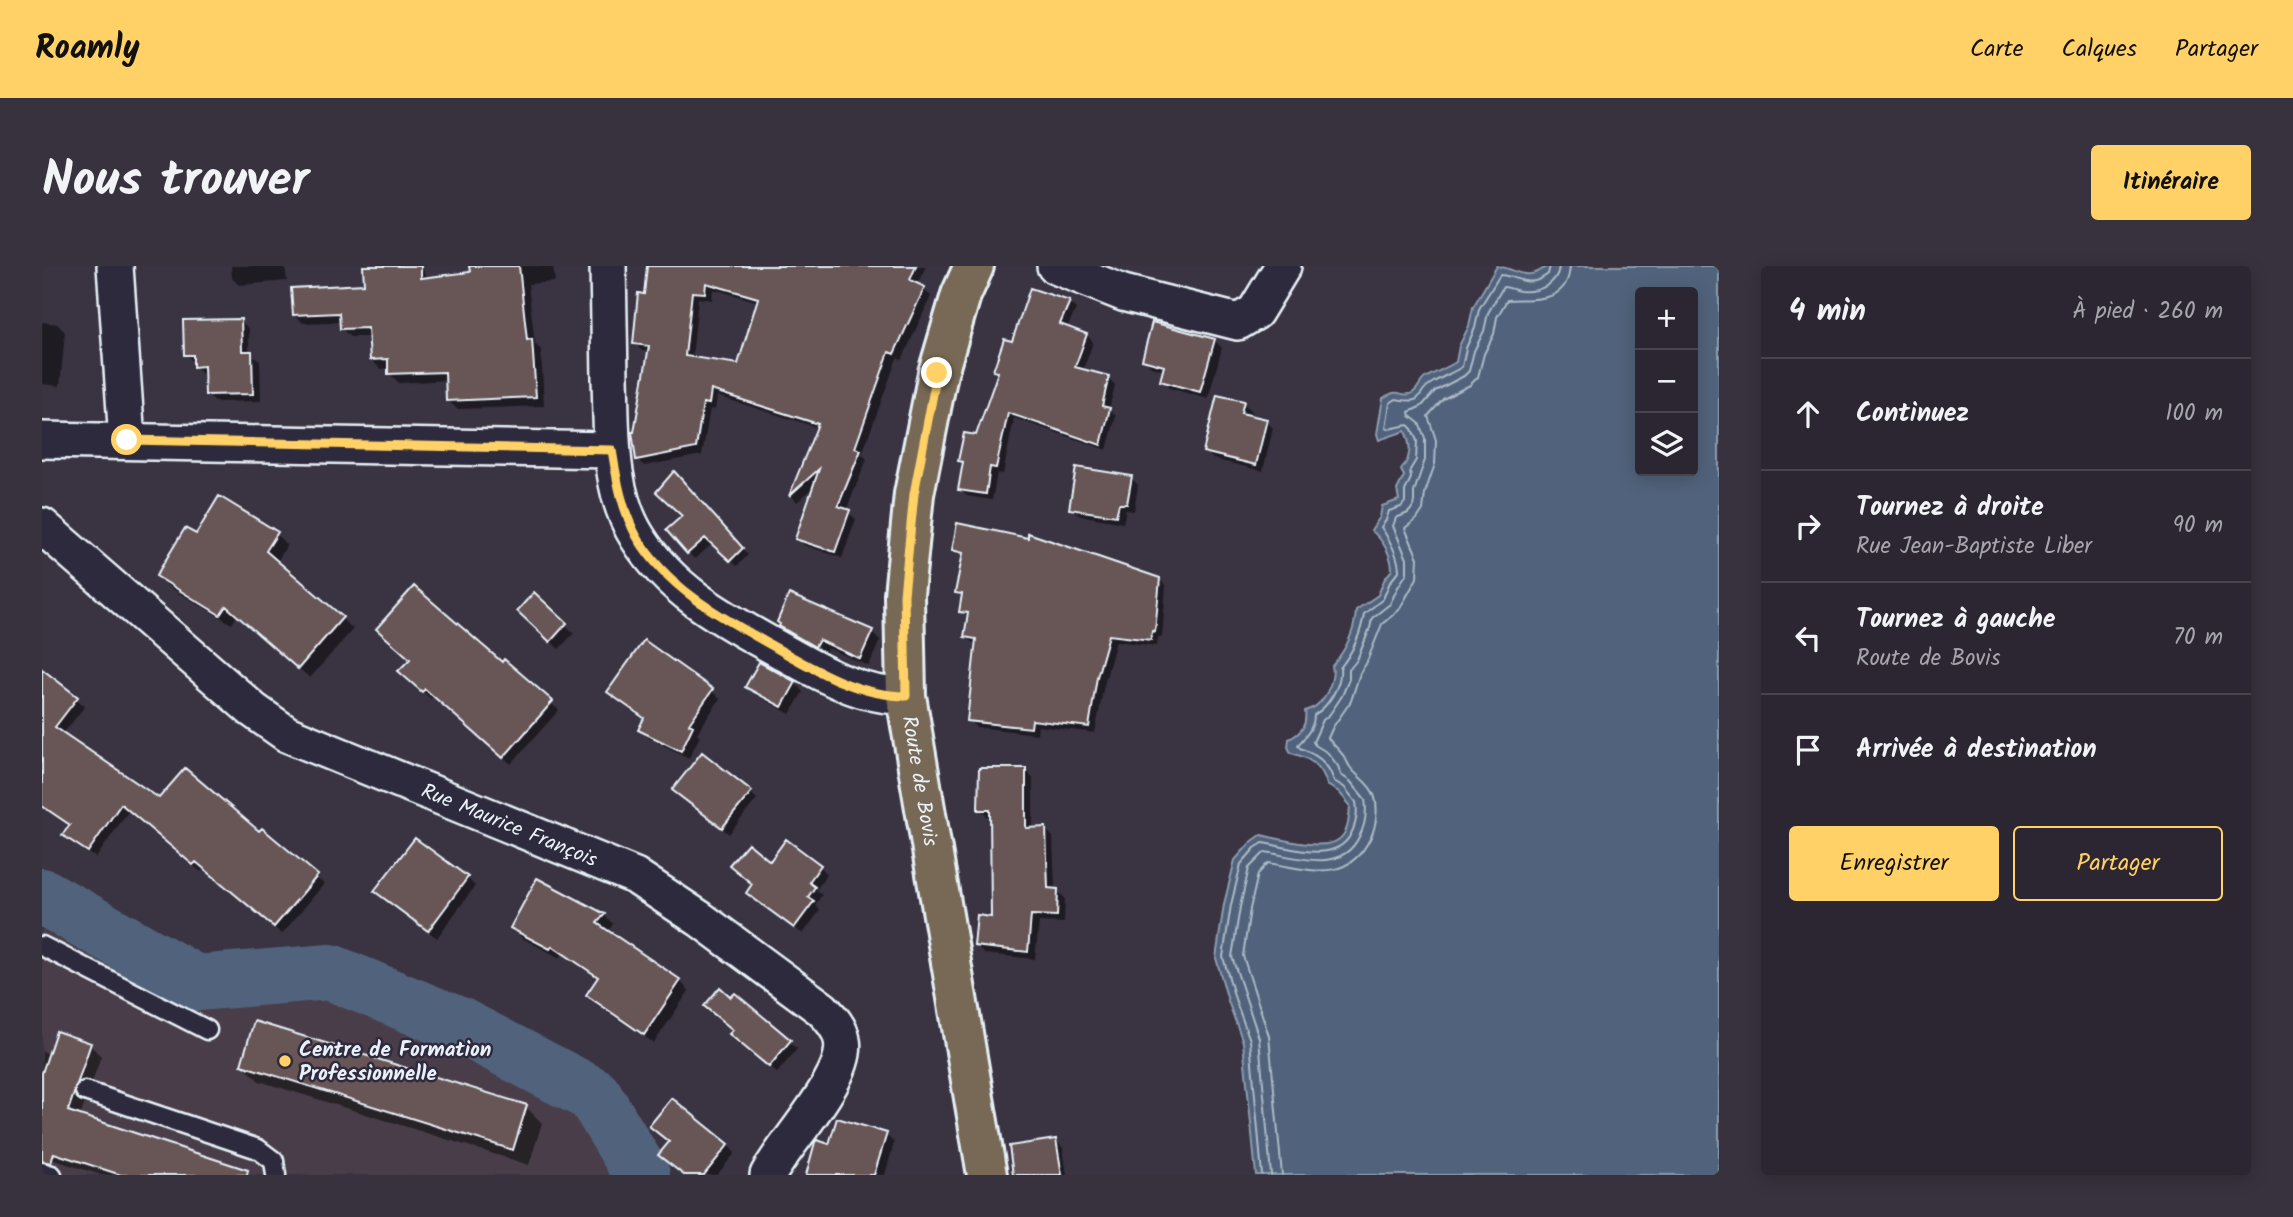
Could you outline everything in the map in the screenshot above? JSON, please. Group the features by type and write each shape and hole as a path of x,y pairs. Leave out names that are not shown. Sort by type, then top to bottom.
{"main road":[{"name":"Route de Bovis","path":"974,266 961,295 937,373 914,494 904,595 906,696 987,1175"}],"street":[{"path":"115,266 127,440"},
{"path":"608,266 612,450 618,489 638,538 663,570 710,611 819,672 863,690 890,696 906,696"},
{"path":"1055,266 1123,293 1238,322 1255,312 1283,266"},
{"path":"42,440 612,450"},
{"name":"Rue Maurice François","path":"42,526 253,710 288,734 635,877 700,919 822,1009 834,1021 842,1039 843,1055 832,1081 768,1175"}],"lane":[{"path":"42,946 206,1030"},
{"path":"85,1091 258,1149 274,1161 276,1175"},
{"path":"42,1172 52,1175"}],"shaded area":[{"name":"Centre de Formation Professionnelle","path":"42,896 196,983 330,972 461,1026 594,1095 642,1175 42,1175"}],"water":[{"path":"1497,266 1533,274 1547,266 1719,266 1719,1175 1256,1175 1243,1042 1216,958 1224,904 1235,860 1261,835 1322,844 1338,840 1346,829 1350,805 1339,792 1327,785 1315,764 1291,753 1288,747 1289,739 1303,728 1305,711 1321,702 1327,692 1332,666 1349,640 1356,610 1378,595 1385,578 1392,570 1386,548 1371,530 1380,517 1382,506 1399,500 1397,490 1404,476 1401,470 1409,456 1409,442 1405,431 1379,440 1377,434 1383,398 1393,393 1413,393 1425,378 1456,362 1459,346 1469,326 1473,307"}],"building":[{"path":"363,266 421,266 421,278 470,272 469,266 519,266 527,340 532,339 536,397 446,401 445,372 388,374 388,359 370,360 368,328 340,329 339,313 293,315 291,288 364,284"},
{"path":"647,266 916,266 910,280 925,287 894,354 889,352 855,448 861,450 838,506 850,510 835,552 795,539 819,469 789,496 818,424 711,390 709,404 703,403 696,448 636,460 632,432 649,346 633,344 638,293 644,294","holes":["706,283 758,298 738,364 685,356 692,292 705,293"]},
{"path":"1030,288 1070,301 1060,324 1087,334 1075,367 1109,376 1102,406 1110,408 1101,445 1008,413 996,468 990,467 986,494 958,490 963,462 958,461 964,433 976,435 998,372 993,371 1004,339 1012,341"},
{"path":"241,319 242,351 252,351 253,394 205,395 204,366 193,367 193,355 184,355 183,320"},
{"path":"1152,322 1215,339 1200,392 1160,381 1164,366 1142,360"},
{"path":"1217,395 1244,401 1241,413 1267,419 1256,465 1203,452"},
{"path":"1076,467 1132,476 1127,504 1119,504 1116,516 1069,509"},
{"path":"674,471 743,548 730,561 705,538 687,554 666,530 682,516 656,492"},
{"path":"219,496 278,532 266,551 343,617 298,669 226,606 220,615 156,576 185,528 196,534"},
{"path":"957,523 1028,538 1028,533 1160,578 1155,632 1152,631 1151,640 1109,635 1097,677 1089,727 1032,720 1031,728 967,721 976,639 964,637 968,613 959,612 962,594 955,593 963,553 952,550"},
{"path":"414,586 502,662 504,659 553,701 503,758 425,689 422,692 398,671 410,659 376,629"},
{"path":"534,592 567,623 550,642 517,611"},
{"path":"789,594 873,630 860,659 819,640 815,647 779,626 777,622"},
{"path":"644,640 713,689 689,724 693,726 681,751 638,730 644,718 607,692"},
{"path":"759,662 796,682 782,707 745,687"},
{"path":"42,669 78,697 55,727 159,798 185,768 259,831 262,828 318,875 274,927 196,862 193,865 121,804 88,852 62,835 70,825 42,806"},
{"path":"702,752 752,791 722,828 672,790"},
{"path":"979,768 1026,768 1026,828 1046,827 1048,888 1058,889 1057,916 1031,915 1028,952 974,946 977,915 991,917 990,810 978,810"},
{"path":"415,838 468,877 428,931 374,891"},
{"path":"786,839 821,865 809,882 815,887 808,897 814,901 794,928 746,893 752,884 729,865 748,843 770,861"},
{"path":"537,878 605,914 597,923 681,980 644,1035 586,995 598,977 552,946 550,949 510,928"},
{"path":"720,987 731,997 735,993 791,1040 769,1067 729,1034 733,1030 704,1006"},
{"path":"254,1021 527,1105 513,1150 241,1065"},
{"path":"56,1031 91,1043 68,1111 248,1170 247,1175 121,1175 54,1153 51,1163 42,1161 42,1073"},
{"path":"672,1098 729,1144 704,1175 684,1175 658,1155 669,1142 649,1126"},
{"path":"837,1118 887,1133 874,1175 806,1175 815,1142 817,1140 829,1144"},
{"path":"1056,1139 1062,1175 1013,1175 1009,1146"}],"waterway":[{"path":"42,896 196,983 330,972 461,1026 594,1095 642,1175"}],"place":[{"name":"Centre de Formation Professionnelle","path":"285,1061"}],"route":[{"path":"127,440 612,450 618,489 638,538 678,585 710,611 819,672 863,690 890,696 906,696 904,595 914,494 937,373"}]}
